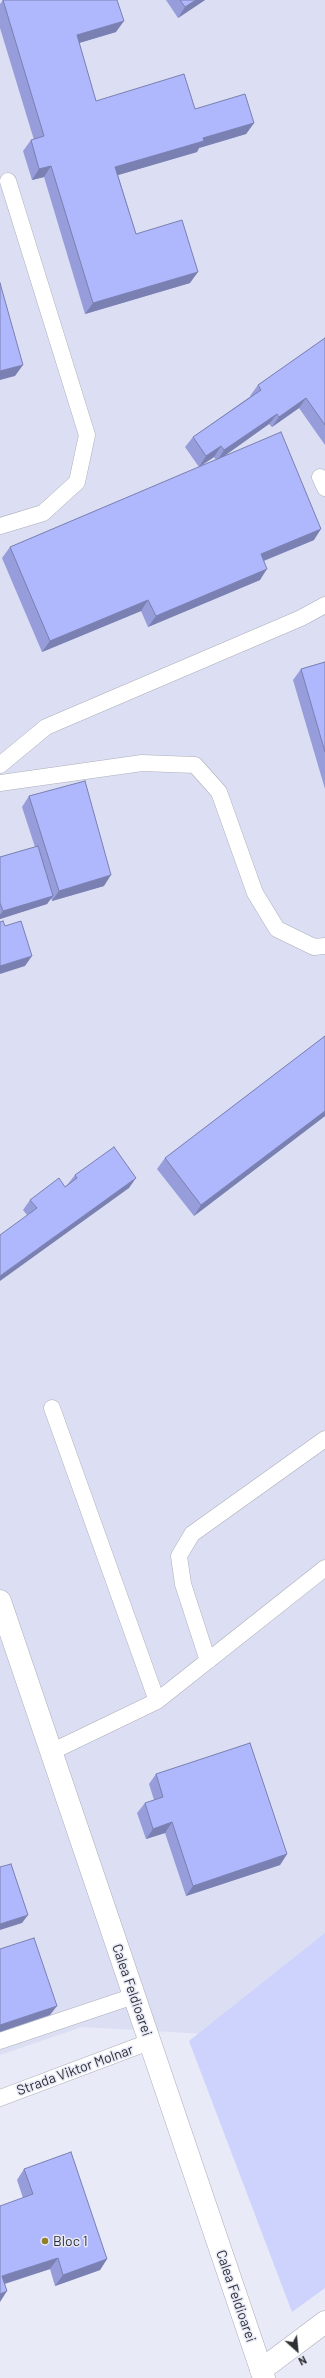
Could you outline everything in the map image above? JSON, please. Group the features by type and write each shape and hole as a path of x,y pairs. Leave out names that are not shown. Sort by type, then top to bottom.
{"main road":[{"name":"Calea Feldioarei","path":"0,1601 262,2374"},
{"path":"262,2374 325,2322"}],"lane":[{"path":"0,526 43,513 77,482 87,435 8,181"},
{"path":"0,765 46,727 301,618 325,605"},
{"path":"0,783 142,763 195,765 219,792 255,893 277,929 314,947 325,946"},
{"path":"52,1408 157,1701"},
{"path":"208,1661 183,1584 180,1556 192,1534 325,1439"},
{"path":"51,1752 157,1701 325,1568"},
{"path":"0,2041 134,1996"},
{"name":"Strada Viktor Molnar","path":"0,2098 149,2042"}],"shaded area":[{"path":"0,0 325,0 325,1937 206,2034 82,2027 0,2055"},
{"path":"325,1933 325,2288 292,2312 189,2041"}],"building":[{"path":"3,0 117,0 124,21 77,35 96,101 184,74 195,109 245,94 254,123 203,138 204,141 115,167 136,234 182,220 198,272 93,303 51,166 39,169 31,140 44,136"},
{"path":"180,0 196,0 185,7"},
{"path":"0,283 23,365 0,371"},
{"path":"325,338 325,425 306,398 279,417 277,414 224,450 221,446 206,456 193,437 261,390 258,385"},
{"path":"281,432 321,529 261,554 267,569 156,616 148,600 50,641 10,547"},
{"path":"325,662 325,752 301,669"},
{"path":"85,781 111,875 59,891 29,796"},
{"path":"38,846 53,896 3,911 0,903 0,857"},
{"path":"3,921 5,926 21,921 32,956 0,966 0,922"},
{"path":"325,1036 325,1111 201,1205 165,1158"},
{"path":"114,1147 136,1178 0,1276 0,1235 37,1208 30,1200 59,1178 65,1187 77,1178 75,1175"},
{"path":"250,1743 287,1854 193,1886 172,1822 153,1829 145,1803 163,1797 156,1774"},
{"path":"11,1864 28,1915 0,1924 0,1867"},
{"path":"34,1938 57,2006 0,2025 0,1949"},
{"name":"Bloc 1","path":"71,2152 107,2259 63,2275 58,2258 2,2276 7,2291 0,2294 0,2206 33,2194 24,2169"}],"place":[{"name":"Bloc 1","path":"45,2241"}]}
